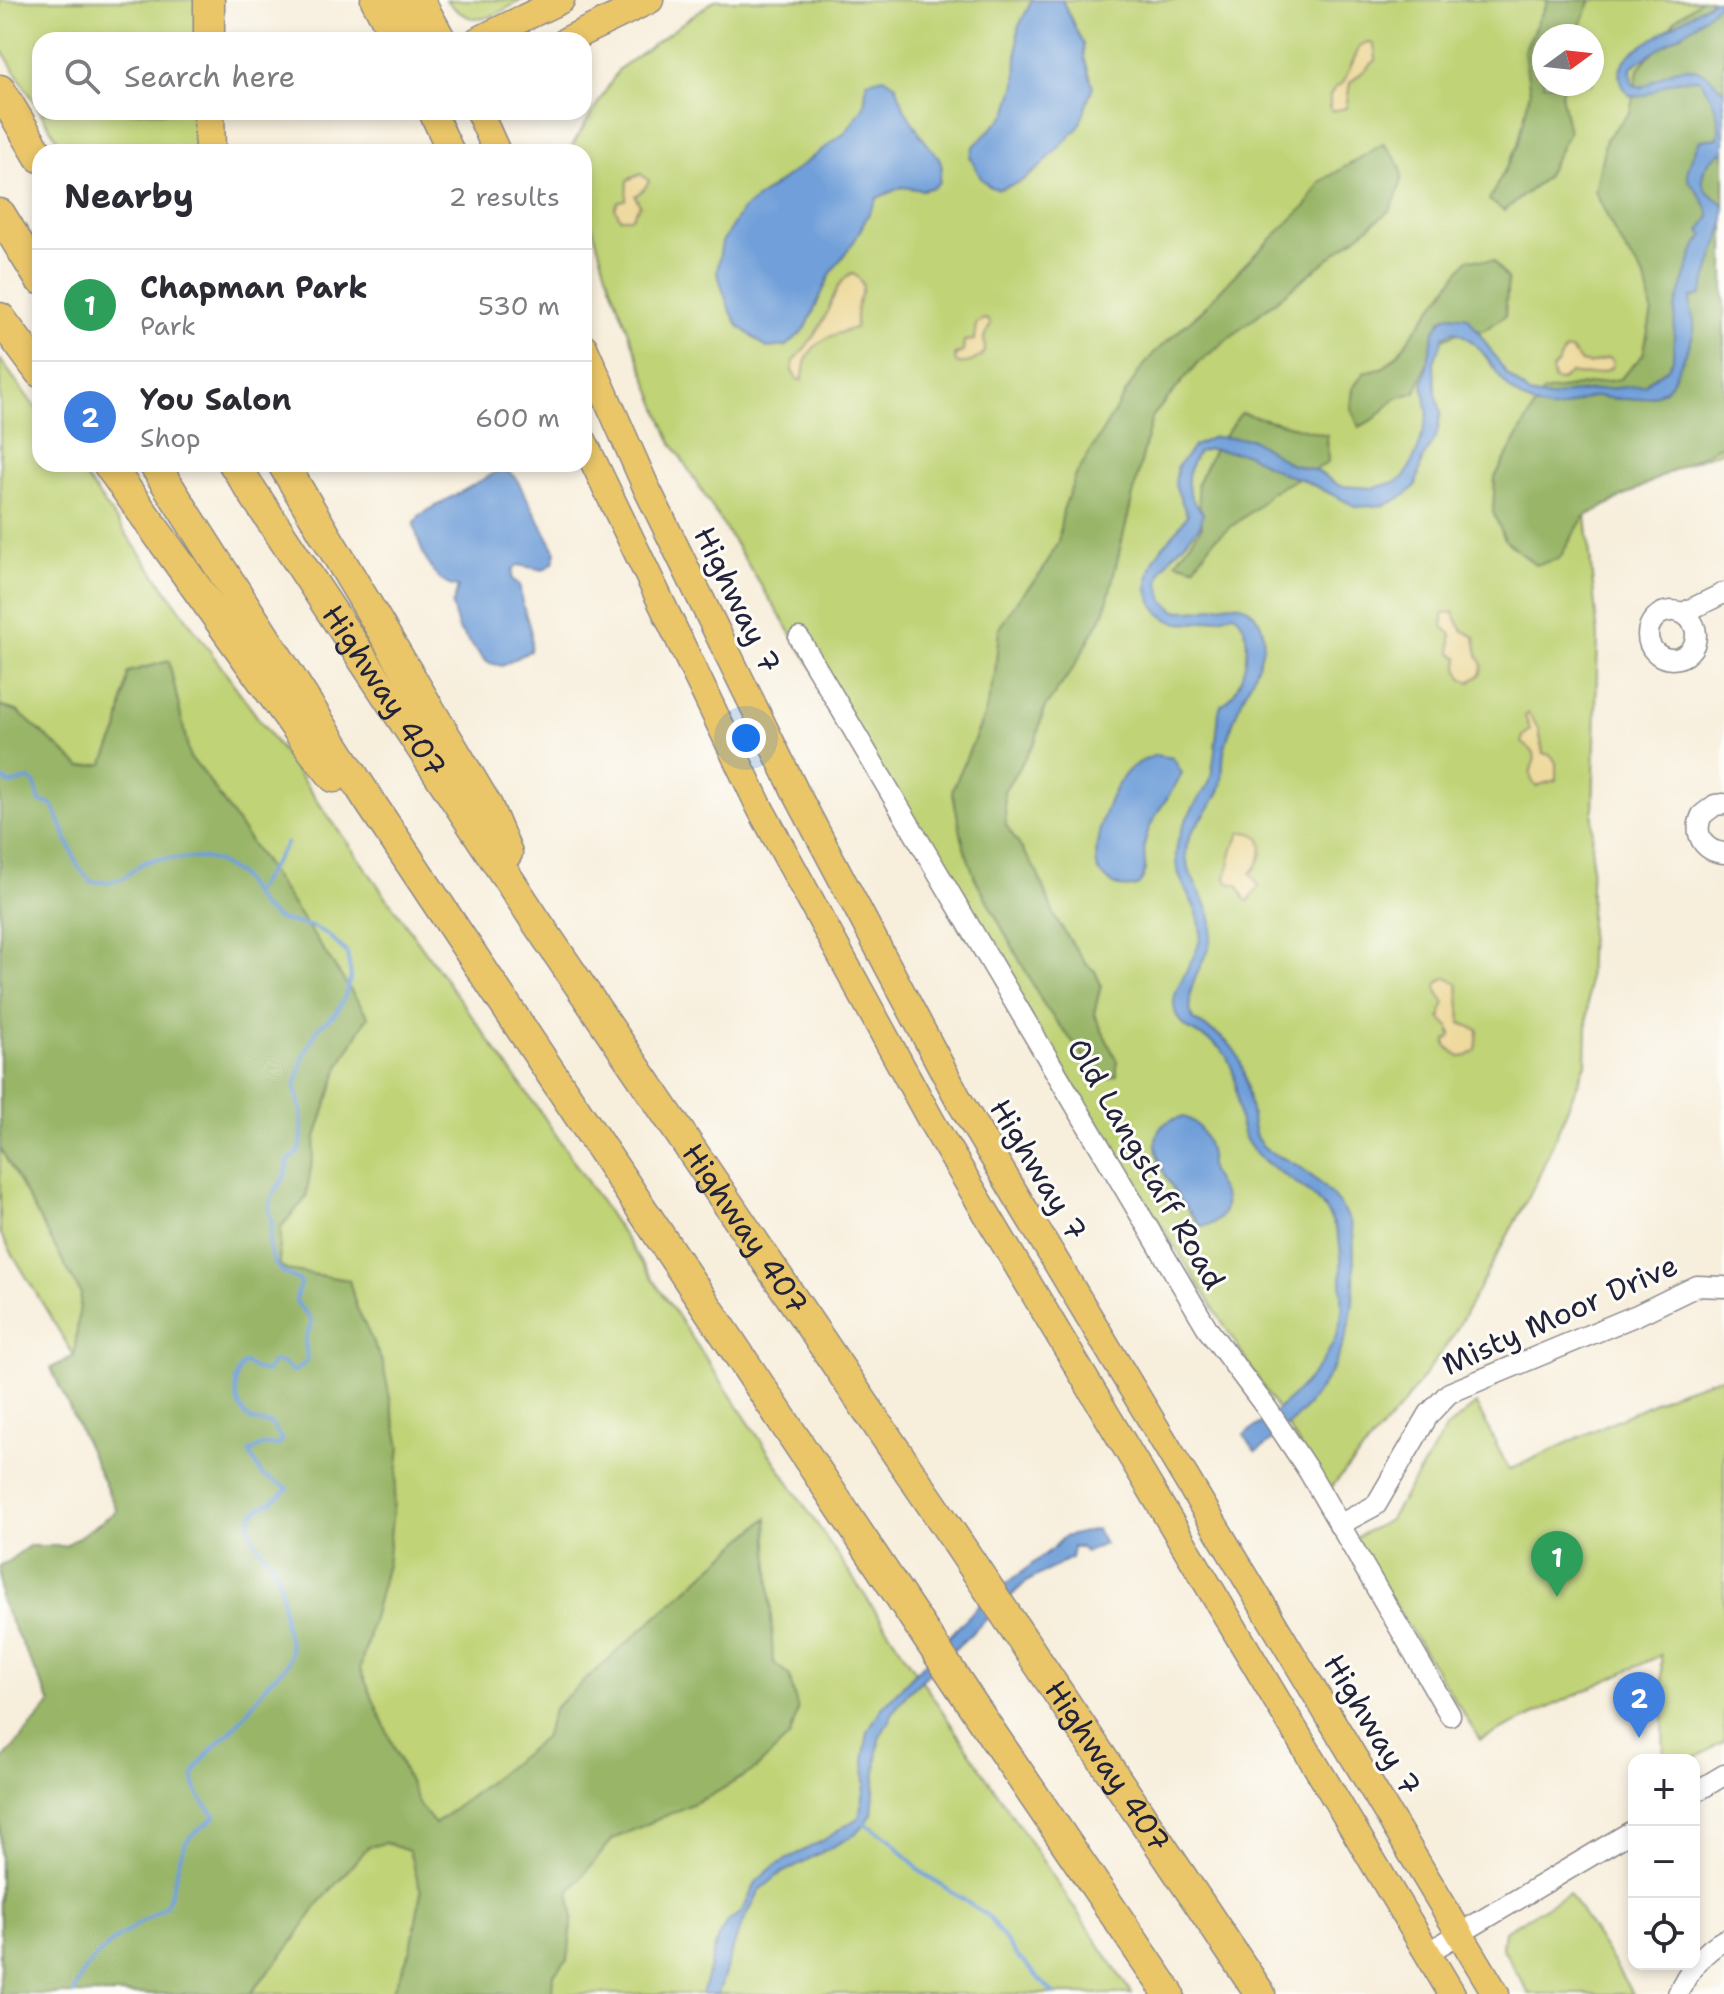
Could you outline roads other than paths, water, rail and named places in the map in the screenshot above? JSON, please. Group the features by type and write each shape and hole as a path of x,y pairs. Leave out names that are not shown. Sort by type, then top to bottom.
{"highway":[{"path":"209,0 209,32"},
{"path":"0,90 32,144"},
{"path":"209,120 210,144"},
{"path":"0,214 32,266"},
{"path":"0,318 32,361"},
{"path":"114,472 313,751 437,902"},
{"path":"159,472 437,902 1169,1994"},
{"name":"Highway 407","path":"239,472 536,921 1260,1994"},
{"path":"288,472 487,806 536,921"}],"main road":[{"path":"374,0 391,32"},
{"path":"398,0 415,32"},
{"path":"421,0 439,32"},
{"path":"495,32 561,0"},
{"path":"584,32 650,0"},
{"path":"436,120 447,144"},
{"path":"483,120 493,144"},
{"name":"Highway 7","path":"592,365 646,487 795,791 960,1102 1496,1994"},
{"path":"592,459 761,810 925,1110 1452,1994"}],"street":[{"path":"1683,613 1724,593"},
{"name":"Old Langstaff Road","path":"799,638 1209,1331 1308,1470 1450,1715"},
{"path":"1724,804 1715,805 1702,815 1698,832 1706,847 1724,853"},
{"name":"Misty Moor Drive","path":"1339,1525 1376,1505 1429,1414 1449,1393 1637,1315 1697,1286 1724,1287"},
{"path":"1700,1789 1724,1775"},
{"path":"1427,1953 1628,1834"},
{"path":"1678,1994 1694,1966 1712,1947 1724,1940"}],"water":[{"path":"1032,0 1062,0 1083,44 1093,86 1079,127 1038,169 1020,182 1000,189 990,187 981,178 970,157 973,147 1007,113 1016,84 1018,28"},
{"path":"1714,0 1723,0 1695,25 1631,67 1632,84 1641,87 1673,71 1689,68 1704,73 1724,91 1724,151 1710,161 1704,171 1703,182 1707,191 1724,205 1724,223 1701,295 1691,298 1692,337 1671,384 1647,397 1594,397 1559,408 1543,408 1513,392 1478,348 1453,331 1444,336 1434,362 1435,388 1441,412 1437,434 1422,460 1416,486 1403,497 1386,505 1357,507 1247,454 1209,449 1198,452 1190,468 1189,491 1203,513 1200,526 1162,570 1159,583 1164,601 1176,611 1226,604 1244,606 1256,616 1264,639 1258,664 1226,743 1220,789 1187,844 1190,873 1208,909 1212,927 1207,951 1193,983 1190,1007 1193,1020 1222,1038 1237,1055 1245,1077 1258,1140 1266,1149 1301,1168 1324,1188 1349,1219 1353,1236 1354,1291 1346,1336 1338,1356 1328,1376 1301,1412 1256,1452 1244,1435 1306,1382 1320,1365 1338,1330 1342,1311 1341,1256 1339,1239 1323,1207 1256,1154 1249,1145 1240,1123 1233,1074 1224,1053 1218,1046 1187,1028 1176,1015 1174,998 1200,939 1198,916 1176,864 1177,846 1187,818 1209,783 1219,711 1237,688 1246,661 1247,646 1241,622 1234,614 1202,622 1171,621 1162,616 1150,597 1148,581 1155,558 1187,515 1175,485 1177,467 1194,446 1213,437 1252,439 1290,464 1317,471 1340,486 1375,488 1397,481 1405,476 1418,450 1428,414 1423,384 1434,332 1442,319 1450,315 1468,317 1507,374 1529,394 1550,398 1568,393 1645,385 1668,368 1673,359 1675,309 1694,250 1704,235 1700,231 1710,216 1690,181 1688,168 1700,140 1718,138 1719,122 1712,99 1699,79 1667,84 1637,97 1629,95 1619,77 1624,62 1635,50"},
{"path":"884,77 896,85 905,110 939,158 942,167 939,182 922,190 902,187 877,198 855,240 831,273 806,328 787,346 767,348 738,325 729,308 717,272 722,242 742,210 846,132 864,106 867,81"},
{"path":"496,472 508,472 516,478 556,552 553,563 543,570 518,565 513,570 512,579 520,585 531,633 530,651 502,666 486,662 459,630 452,606 458,587 441,580 428,564 414,524 420,515"},
{"path":"1155,755 1173,758 1182,773 1147,833 1145,869 1139,885 1122,887 1098,871 1099,833 1108,804 1121,780 1133,766"},
{"path":"1183,1117 1194,1122 1205,1137 1210,1168 1224,1196 1222,1215 1216,1222 1207,1225 1201,1226 1181,1201 1161,1166 1156,1149 1157,1135 1165,1123"},
{"path":"1096,1529 1104,1544 1086,1552 1080,1547 1073,1547 1071,1558 1026,1582 908,1693 879,1739 872,1815 853,1836 780,1874 760,1890 738,1933 718,1994 702,1994 718,1937 729,1920 741,1913 757,1881 774,1866 859,1817 865,1786 864,1755 868,1731 880,1710 979,1605 1064,1537"}],"waterway":[{"path":"0,777 10,784 28,779 34,782 40,802 51,804 54,808 78,866 91,882 122,879 143,863 156,859 204,858 216,861 239,875 262,908 278,919 313,927 327,934 347,953 351,976 336,1013 318,1028 303,1057 295,1090 301,1108 299,1152 288,1161 269,1207 272,1257 282,1271 299,1280 297,1302 312,1322 305,1340 307,1361 292,1371 283,1363 272,1362 267,1372 245,1363 240,1368 236,1383 238,1401 245,1415 253,1421 271,1424 282,1440 279,1445 264,1445 249,1452 262,1475 288,1488 253,1514 250,1525 253,1538 277,1574 290,1657 238,1723 198,1766 194,1780 197,1791 215,1816 187,1841 165,1907 98,1954 79,1980 74,1994"},
{"path":"253,894 287,843"},
{"path":"861,1821 890,1839 920,1871 988,1916 1014,1953 1054,1994"}],"place":[{"name":"Chapman Park","path":"1557,1597"},
{"name":"You Salon","path":"1639,1738"}]}
